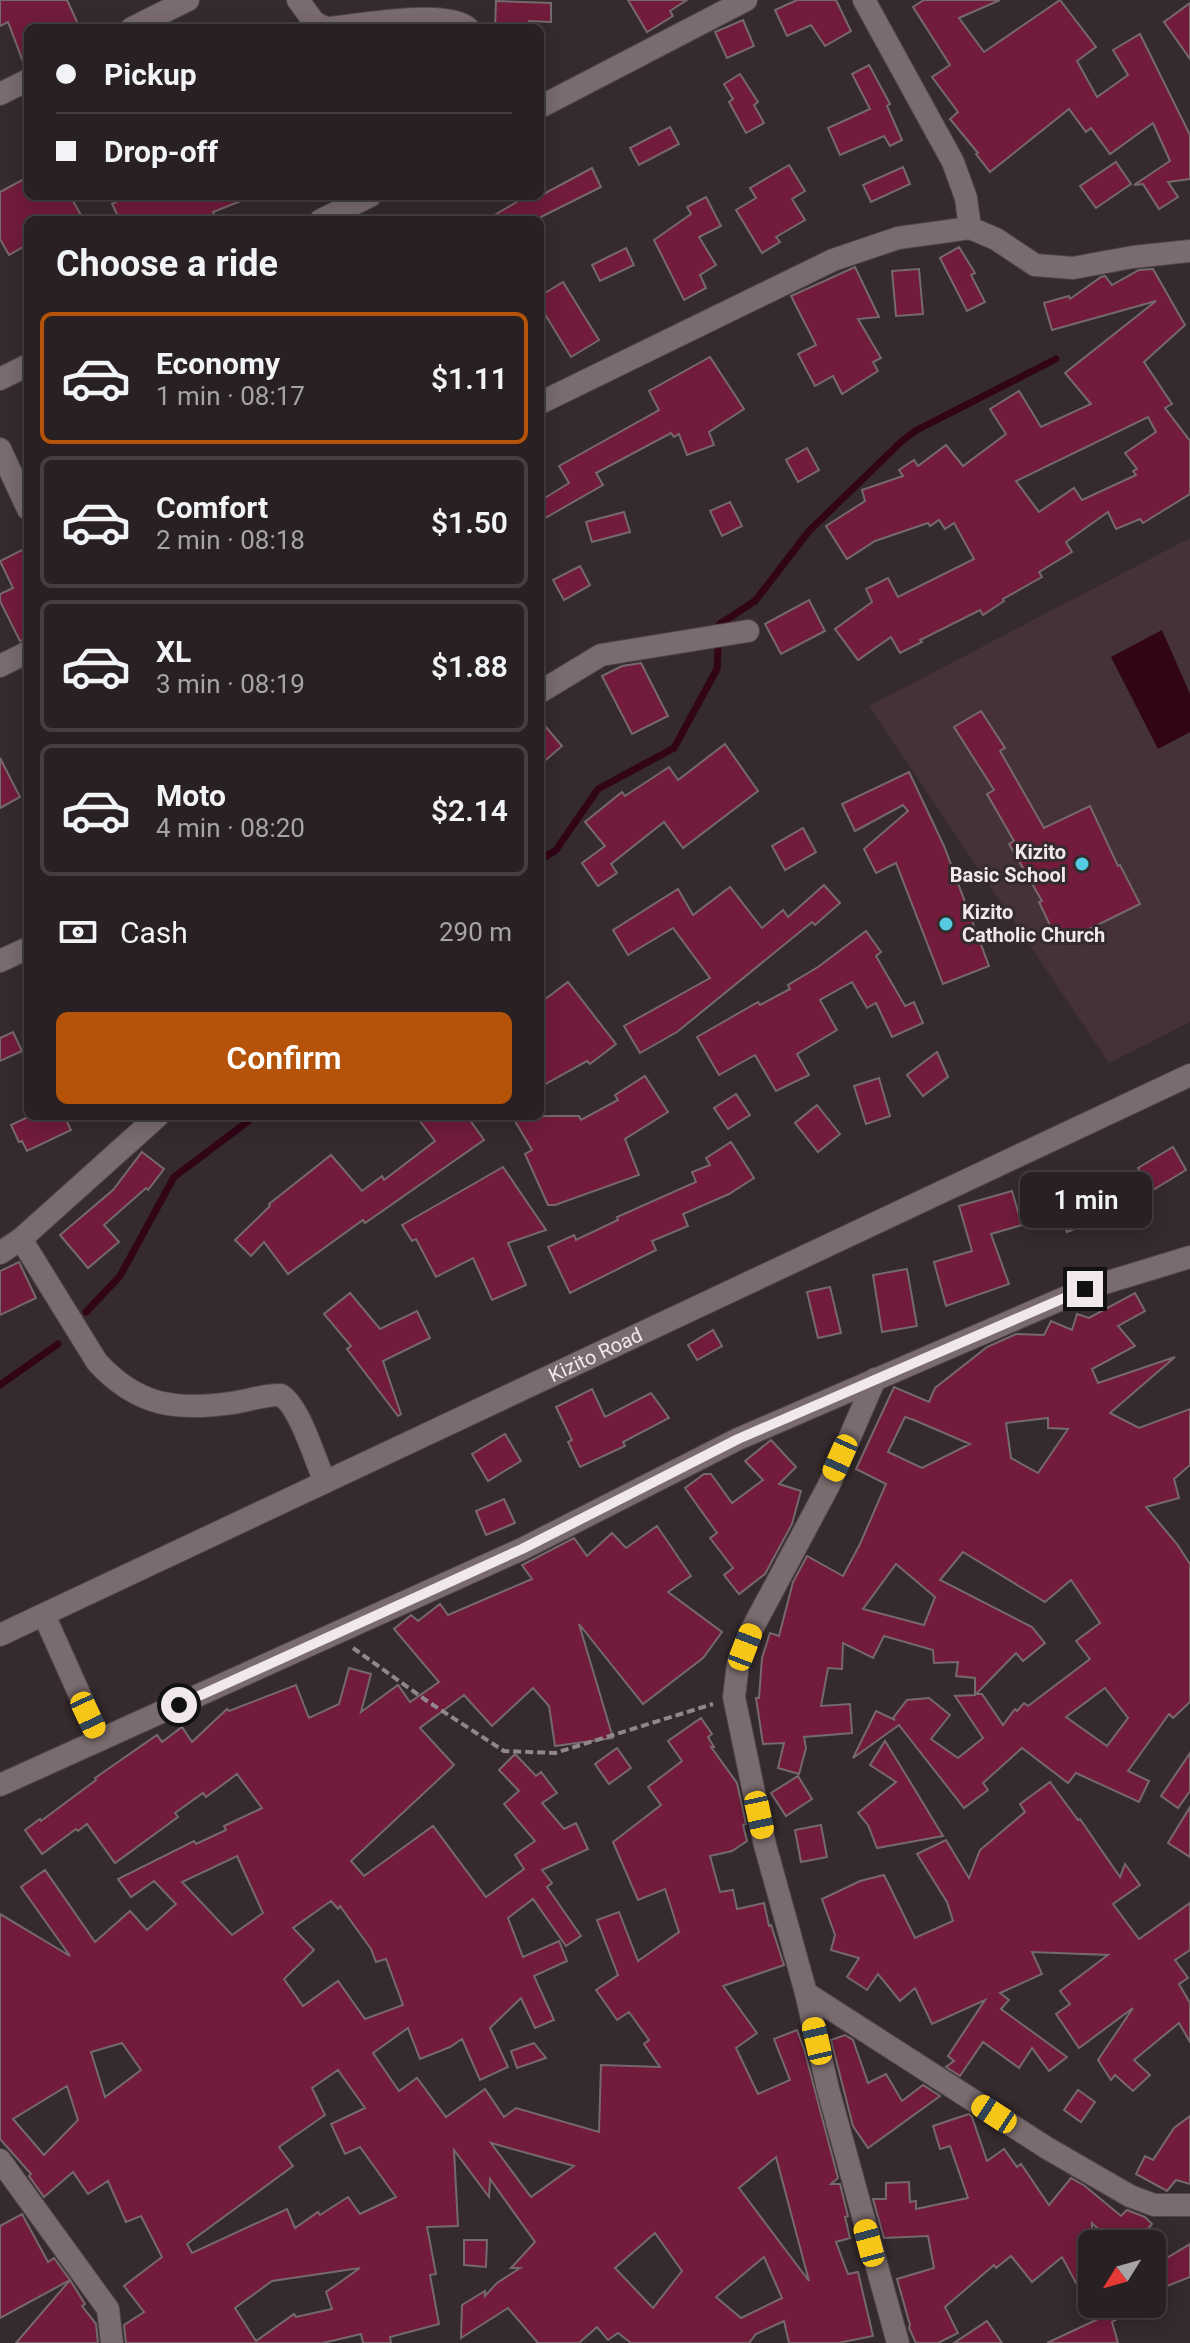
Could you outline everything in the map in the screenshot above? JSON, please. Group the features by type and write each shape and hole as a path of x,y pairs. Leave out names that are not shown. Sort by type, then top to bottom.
{"street":[{"path":"140,24 188,0"},
{"path":"298,0 318,24"},
{"path":"544,105 746,0"},
{"path":"864,0 953,162 966,198 970,228"},
{"path":"365,24 413,19 455,20 462,24"},
{"path":"0,94 24,82"},
{"path":"329,216 362,200"},
{"path":"544,401 833,260 898,238 970,228 996,239 1035,265 1050,267 1073,268 1190,251"},
{"path":"0,379 24,367"},
{"path":"0,449 24,500"},
{"path":"544,690 601,655 748,631"},
{"path":"0,666 24,654"},
{"path":"0,961 24,950"},
{"name":"Kizito Road","path":"0,1635 1190,1075"},
{"path":"0,1253 21,1239 154,1120"},
{"path":"21,1239 97,1362 111,1378 163,1405 191,1407 281,1395 297,1416 325,1482"},
{"path":"0,1785 522,1549 738,1439 1085,1289 1190,1257"},
{"path":"875,1379 829,1485 752,1629 738,1664 734,1697 765,1845 898,2343"},
{"path":"44,1615 100,1740"},
{"path":"806,1993 1047,2148 1130,2196 1154,2205 1190,2205"},
{"path":"0,2160 108,2309 112,2343"}],"path":[{"path":"337,1634 364,1659 504,1751 555,1753 734,1697"}],"shaded area":[{"name":"Kizito Basic School","path":"1190,538 1190,1022 1109,1063 869,706"},
{"path":"1162,630 1190,694 1190,732 1158,749 1111,657"}],"building":[{"path":"0,0 67,0 78,24 24,24 24,64 8,22 0,26"},
{"path":"628,0 687,0 670,11 673,16 647,32"},
{"path":"797,0 836,0 851,31 825,46 811,25 787,36 775,10"},
{"path":"924,0 1000,0 959,18 984,52 1060,0 1096,47 1077,61 1097,97 1128,75 1113,50 1140,34 1190,135 1190,179 1168,182 1178,197 1159,209 1143,184 1134,185 1170,161 1153,123 1110,154 1091,128 1086,132 1069,109 990,172 950,119 958,112 932,77 950,65 913,7"},
{"path":"496,1 551,3 551,22 495,24"},
{"path":"1190,3 1190,59 1164,22"},
{"path":"743,20 754,46 727,58 715,32"},
{"path":"869,65 890,104 887,106 902,140 890,146 884,136 840,155 828,128 870,109 852,74"},
{"path":"740,74 758,102 754,105 764,123 746,133 729,102 733,99 724,84"},
{"path":"670,127 679,144 639,165 630,148"},
{"path":"1116,162 1131,184 1096,208 1080,186"},
{"path":"789,165 805,191 792,199 805,220 776,237 780,242 762,253 736,210 756,198 750,188"},
{"path":"903,167 910,184 871,202 863,185"},
{"path":"592,168 601,187 543,216 493,216 520,200 544,200 544,194"},
{"path":"24,179 24,200 72,200 81,215 24,216 24,246 9,255 0,239 0,192"},
{"path":"706,197 721,226 699,237 716,265 700,275 706,288 684,300 654,240 691,214 687,207"},
{"path":"120,200 243,200 213,212 215,216 118,216 112,204"},
{"path":"959,247 975,273 971,275 985,302 967,311 940,258"},
{"path":"626,248 634,265 600,281 592,265"},
{"path":"855,267 879,317 858,319 881,358 873,362 878,371 842,394 833,376 815,386 798,354 816,345 791,296"},
{"path":"919,269 923,314 896,316 892,271"},
{"path":"1153,269 1185,325 1144,362 1172,404 1165,408 1190,441 1190,494 1143,523 1140,519 1116,529 1108,512 1066,542 1072,552 1039,572 1042,577 1003,599 983,615 980,610 900,653 891,637 858,660 835,629 872,602 866,589 888,578 898,597 974,559 954,523 945,529 939,520 930,526 928,523 875,541 847,559 826,526 865,501 862,490 903,476 899,470 914,460 918,466 946,445 963,466 1006,434 990,409 1019,391 1041,427 1091,404 1065,373 1156,301 1052,330 1044,303 1069,296 1070,299 1101,277 1105,276 1112,285 1139,270","holes":["1148,417 1156,432 1125,453 1137,469 1133,471 1136,475 1082,500 1074,488 1039,512 1016,481"]},
{"path":"563,282 599,340 571,357 544,313 544,294"},
{"path":"710,357 744,409 709,432 714,445 687,455 679,434 674,437 671,433 596,473 603,485 544,519 544,499 569,483 559,466 659,410 649,391"},
{"path":"807,448 819,470 798,482 786,460"},
{"path":"730,502 742,526 722,536 710,511"},
{"path":"624,512 630,532 592,542 586,522"},
{"path":"22,550 24,554 24,640 20,641 0,601 0,594 13,588 0,561"},
{"path":"580,566 590,585 564,600 553,580"},
{"path":"809,600 825,631 781,654 765,624"},
{"path":"641,663 668,716 632,734 602,676 622,666"},
{"path":"981,711 1005,748 1000,751 1044,828 1090,806 1140,904 1059,944 1039,902 1042,901 1009,844 1014,841 987,794 994,790 954,727"},
{"path":"544,725 562,746 544,762"},
{"path":"725,744 758,791 683,848 664,822 611,864 617,873 598,886 582,863 605,846 585,822 622,792 625,796 669,767 678,780"},
{"path":"0,758 20,797 0,808"},
{"path":"909,772 944,846 989,966 943,984 896,863 876,873 864,849 908,811 903,805 855,831 842,804"},
{"path":"803,828 816,852 785,870 772,846"},
{"path":"824,885 840,903 815,925 812,922 677,1032 640,1053 624,1026 710,978 673,928 628,955 613,930 678,889 693,915 730,887 762,928 783,910 788,917"},
{"path":"866,931 881,952 876,956 905,1006 914,1002 923,1023 892,1037 876,1003 867,1008 852,982 820,1000 837,1030 797,1054 809,1075 776,1091 755,1055 719,1075 697,1037 758,1002 760,1005 790,989 788,985"},
{"path":"568,982 616,1044 590,1064 587,1061 544,1085 544,1000"},
{"path":"13,1032 22,1051 0,1061 0,1038"},
{"path":"937,1052 948,1077 923,1096 907,1075"},
{"path":"645,1076 668,1112 625,1139 639,1175 548,1205 525,1154 532,1150 514,1120 579,1116 581,1120 618,1100 615,1095"},
{"path":"879,1078 890,1116 866,1124 854,1086"},
{"path":"736,1094 750,1115 728,1129 714,1108"},
{"path":"817,1105 840,1134 818,1152 795,1123"},
{"path":"24,1119 66,1120 71,1130 27,1151 11,1125"},
{"path":"419,1120 470,1120 484,1140 288,1274 264,1242 251,1256 235,1240 269,1204 331,1155 362,1191 382,1176 384,1180 435,1141"},
{"path":"731,1142 754,1178 729,1194 683,1214 688,1226 652,1241 656,1250 570,1293 548,1247 574,1235 576,1240 618,1220 617,1217 696,1182 692,1172 710,1165 706,1158"},
{"path":"1173,1147 1186,1170 1115,1213 1067,1232 1054,1204 1074,1195 1077,1203 1144,1176 1138,1168"},
{"path":"142,1152 164,1169 148,1190 146,1188 104,1225 119,1242 88,1268 60,1235 113,1190"},
{"path":"503,1167 546,1230 508,1243 526,1285 492,1300 473,1258 436,1277 416,1239 412,1241 402,1225"},
{"path":"1012,1191 1022,1225 991,1234 1009,1284 946,1306 934,1262 972,1251 959,1206"},
{"path":"19,1262 36,1298 0,1315 0,1271"},
{"path":"907,1269 917,1326 882,1332 873,1275"},
{"path":"830,1287 841,1333 818,1338 807,1292"},
{"path":"350,1293 380,1329 417,1311 430,1338 383,1361 401,1414 398,1416 347,1349 351,1346 324,1314"},
{"path":"1135,1293 1145,1311 1118,1326 1135,1346 1092,1369 1098,1383 1175,1357 1110,1413 1139,1428 1190,1409 1190,1465 1174,1479 1179,1498 1146,1507 1190,1564 1190,1702 1173,1718 1169,1714 1128,1771 1149,1781 1139,1802 1076,1773 1068,1783 1022,1748 983,1783 988,1790 964,1808 899,1725 853,1758 876,1711 895,1720 893,1718 907,1700 929,1698 950,1715 931,1739 958,1758 983,1738 955,1696 975,1695 975,1678 956,1676 958,1662 934,1663 933,1650 884,1636 873,1658 843,1643 842,1669 828,1668 821,1706 850,1704 852,1733 804,1737 806,1748 799,1774 778,1768 784,1743 763,1744 756,1698 759,1698 762,1658 770,1633 779,1636 793,1582 807,1556 843,1576 860,1544 886,1484 856,1469 894,1387 929,1402 935,1388 987,1347 1016,1334 1044,1335 1051,1321 1072,1330 1077,1314 1089,1318","holes":["905,1417 970,1444 922,1468 888,1452","1048,1418 1048,1428 1068,1429 1038,1473 1011,1458 1006,1423","963,1552 1045,1602 1071,1580 1100,1623 1076,1641 1090,1659 1028,1706 1024,1703 1017,1711 1015,1709 1003,1725 982,1694 976,1694 1016,1653 1023,1661 1045,1643 1032,1627 940,1580","896,1564 935,1597 924,1625 863,1609","1105,1688 1128,1718 1107,1746 1066,1717"]},
{"path":"713,1330 722,1346 697,1360 688,1345"},
{"path":"592,1389 605,1417 651,1393 669,1418 623,1442 625,1446 580,1467 568,1442 572,1440 556,1407"},
{"path":"505,1434 521,1461 488,1481 472,1454"},
{"path":"771,1440 796,1467 779,1484 801,1491 792,1524 765,1574 739,1594 724,1575 733,1568 710,1538 717,1533 685,1488 704,1474 711,1474 732,1503 763,1480 745,1461"},
{"path":"504,1499 515,1523 486,1535 476,1511"},
{"path":"657,1526 691,1576 668,1592 722,1632 703,1658 643,1704 579,1624 613,1738 555,1746 549,1706 533,1688 492,1726 464,1695 420,1728 454,1765 351,1861 364,1876 433,1826 486,1897 524,1869 515,1855 535,1841 504,1804 519,1791 499,1770 515,1754 536,1776 541,1772 557,1793 542,1803 564,1829 576,1823 588,1849 542,1870 552,1883 547,1887 581,1936 566,1946 533,1899 508,1918 523,1957 559,1941 567,1961 534,1976 554,2020 535,2028 521,1998 490,2028 508,2067 480,2080 462,2039 420,2059 408,2028 373,2053 399,2091 417,2078 446,2117 485,2089 504,2117 516,2108 599,2132 601,2065 660,2067 644,2044 649,2040 629,2012 617,2020 596,1990 618,1975 597,1920 619,1912 638,1961 679,1932 665,1889 638,1900 613,1842 661,1805 648,1787 682,1761 668,1741 701,1718 712,1734 708,1737 714,1747 711,1747 737,1783 746,1824 743,1825 747,1841 732,1851 710,1856 720,1892 733,1890 737,1909 764,1903 784,1965 723,1986 757,2033 736,2048 758,2094 790,2080 774,2039 797,2030 838,2178 831,2184 840,2184 848,2216 845,2217 850,2238 836,2242 848,2274 858,2272 873,2336 838,2343 789,2343 784,2321 756,2334 749,2343 631,2343 618,2333 608,2340 597,2327 579,2343 538,2343 508,2308 461,2338 462,2305 485,2291 485,2296 497,2283 520,2268 511,2268 535,2242 490,2179 489,2197 454,2150 458,2226 427,2227 436,2274 430,2275 439,2324 390,2337 391,2343 363,2343 361,2334 323,2343 126,2343 124,2325 144,2312 124,2286 162,2257 141,2216 126,2222 108,2181 88,2194 73,2172 44,2197 29,2176 31,2174 0,2139 0,1914 70,1956 21,1887 45,1870 95,1942 130,1911 147,1930 176,1904 154,1881 131,1897 118,1879 194,1841 196,1844 226,1830 224,1826 262,1808 237,1774 206,1797 203,1793 175,1813 178,1817 115,1863 87,1824 42,1854 25,1830 157,1735 162,1742 182,1727 192,1742 227,1709 229,1711 296,1685 309,1718 339,1704 349,1668 371,1674 361,1712 398,1685 410,1702 439,1682 394,1629 411,1615 418,1621 440,1604 448,1615 532,1579 522,1565 574,1538 587,1556 612,1533 626,1548","holes":["237,1856 263,1913 232,1935 182,1882","331,1901 338,1909 340,1906 371,1949 376,1962 386,1959 403,2005 365,2019 338,1981 303,2006 284,1979 314,1950 293,1928","122,2043 141,2070 105,2097 91,2052","338,2070 365,2108 331,2124 345,2154 360,2147 396,2197 360,2214 348,2197 295,2228 287,2209 192,2253 187,2244 293,2166 279,2147 325,2115 312,2088","67,2086 78,2120 44,2155 13,2119","491,2143 574,2166 531,2197","776,2157 809,2281 739,2188","655,2233 682,2271 653,2308 615,2268","764,2257 782,2298 741,2318 716,2297","360,2268 326,2292 332,2309 296,2317 294,2314 256,2341 235,2308 272,2281"]},
{"path":"885,1741 943,1836 877,1848 868,1825 858,1813 896,1782 870,1765"},
{"path":"617,1748 631,1768 609,1784 595,1764"},
{"path":"1190,1753 1190,1791 1178,1808 1161,1796"},
{"path":"798,1776 812,1799 786,1816 771,1793"},
{"path":"1050,1782 1120,1877 1125,1864 1140,1885 1113,1904 1139,1939 1190,1903 1190,1950 1175,1960 1188,1978 1179,1984 1190,2003 1190,2042 1179,2023 1134,2060 1150,2075 1133,2091 1115,2075 1111,2080 1098,2060 1133,2008 1079,2048 1056,2014 1070,2004 1060,1991 1108,1955 1032,1952 1042,1974 1000,1993 1009,2000 1001,2009 1067,2057 1049,2071 1032,2048 1019,2068 983,2042 960,2076 946,2067 954,2061 948,2056 985,2000 932,2024 915,1988 900,2001 878,1974 867,1990 847,1977 859,1958 831,1950 835,1935 822,1899 860,1881 884,1875 915,1938 953,1921 947,1902 917,1854 946,1840 969,1878 980,1850 1025,1812 1020,1804"},
{"path":"1190,1807 1190,1857 1168,1843"},
{"path":"821,1825 827,1857 801,1862 795,1830"},
{"path":"845,2035 853,2040 868,2083 886,2074 902,2101 923,2085 940,2096 868,2148 853,2126 831,2040"},
{"path":"534,2043 546,2058 517,2068 511,2051"},
{"path":"1078,2090 1095,2102 1081,2122 1064,2110"},
{"path":"969,2114 987,2161 1004,2149 1017,2167 1021,2164 1049,2205 1071,2178 1121,2216 1127,2210 1145,2217 1152,2224 1147,2230 1099,2230 1092,2223 1092,2230 1078,2230 1078,2287 1062,2257 1032,2282 1011,2256 996,2268 994,2265 945,2307 958,2333 938,2343 916,2343 909,2328 897,2279 934,2268 928,2236 884,2238 873,2199 886,2199 886,2183 909,2182 910,2202 916,2201 916,2209 968,2198 950,2146 940,2149 933,2126"},
{"path":"1190,2116 1190,2184 1176,2180 1167,2191 1136,2174 1145,2156 1153,2160 1174,2128"},
{"path":"22,2214 48,2262 54,2258 70,2280 0,2318 0,2226"},
{"path":"464,2240 487,2240 486,2267 464,2265"},
{"path":"1190,2244 1190,2277 1166,2286 1166,2259"},
{"path":"70,2280 85,2304 82,2306 96,2324 98,2343 16,2343"},
{"path":"1119,2318 1112,2322 1118,2343 1047,2343 1096,2320"},
{"path":"987,2321 1002,2343 954,2343"}],"waterway":[{"path":"720,624 755,601 809,531 902,441 915,431 1056,359"},
{"path":"544,858 556,850 598,789 674,748 717,669 718,650"},
{"path":"86,1312 120,1276 174,1177 250,1120"},
{"path":"0,1385 58,1344"}],"place":[{"name":"Kizito Basic School","path":"1082,864"},
{"name":"Kizito Catholic Church","path":"946,924"}],"route":[{"path":"179,1705 522,1549 738,1439 1085,1289"}]}
